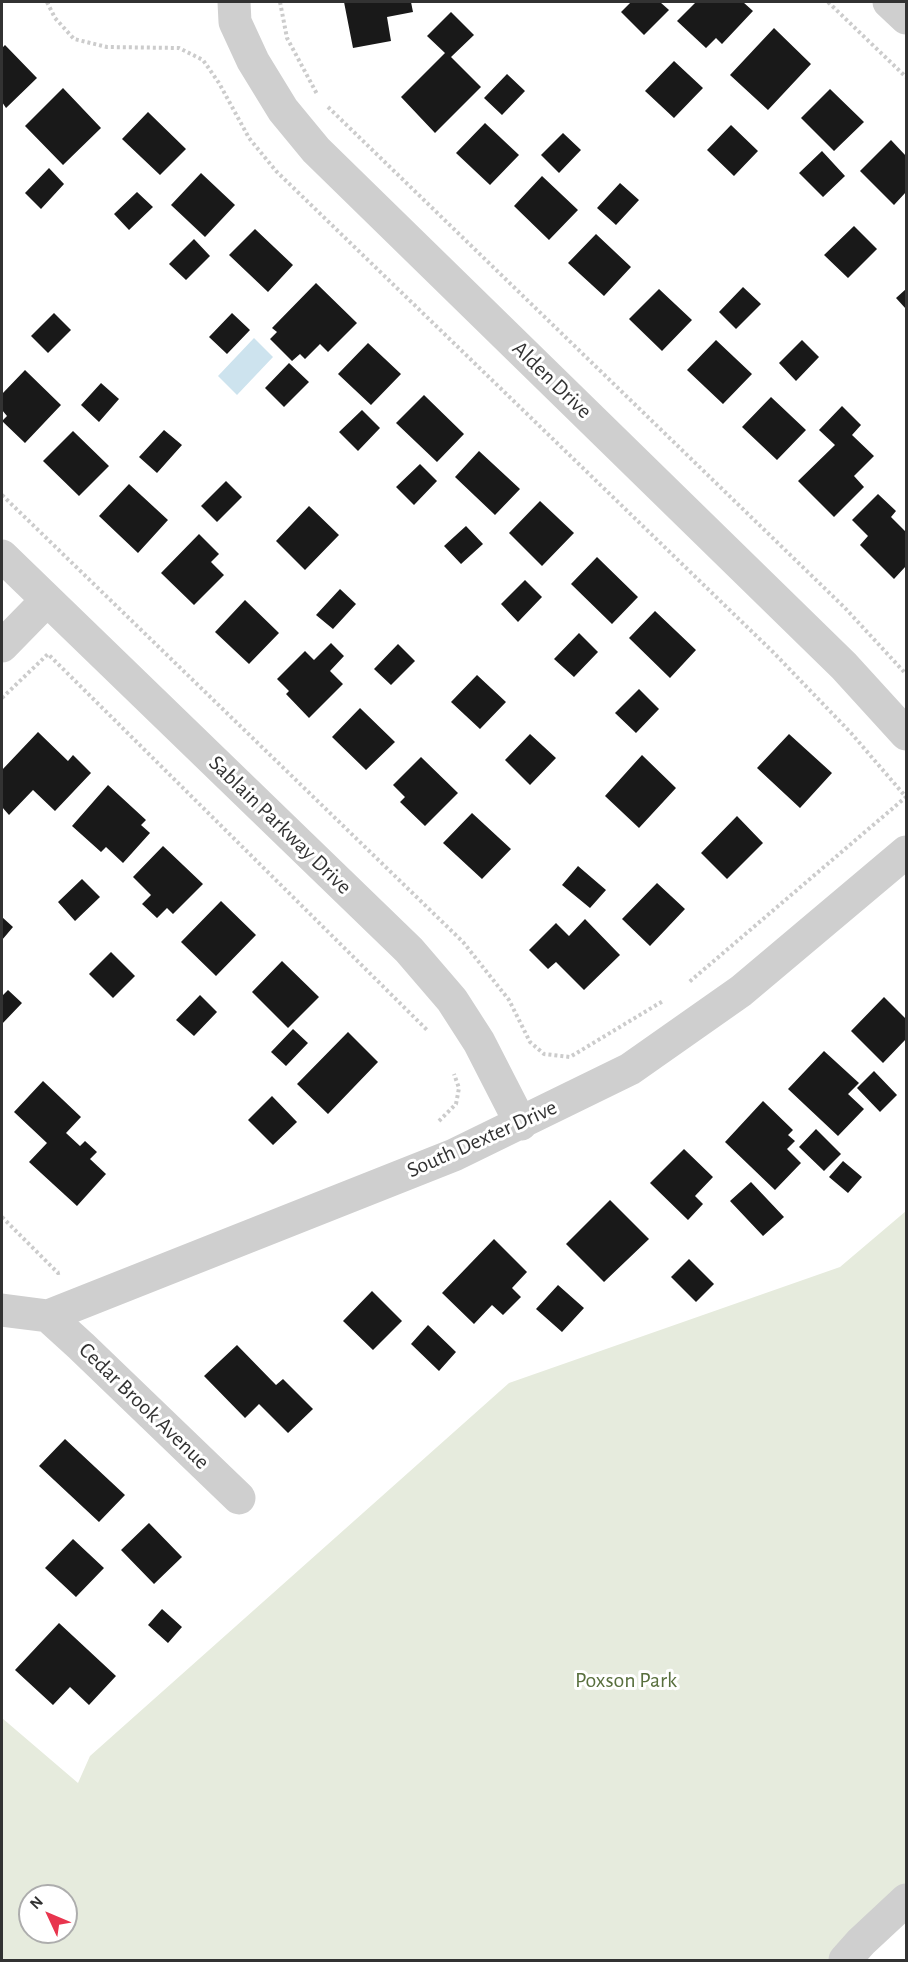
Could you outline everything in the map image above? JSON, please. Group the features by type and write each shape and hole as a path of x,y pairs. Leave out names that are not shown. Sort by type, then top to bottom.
{"street":[{"name":"Alden Drive","path":"234,2 235,22 253,61 283,110 316,150 844,666 906,734"},
{"path":"889,2 906,18"},
{"name":"Sablain Parkway Drive","path":"2,556 409,950 452,1000 479,1042 521,1124"},
{"path":"2,646 47,600"},
{"name":"South Dexter Drive","path":"2,1310 48,1316 454,1155 630,1069 741,991 906,852"},
{"name":"Cedar Brook Avenue","path":"48,1316 239,1498"},
{"path":"845,1960 906,1900"}],"path":[{"path":"47,2 55,18 74,39 107,47 179,48 203,60 219,83 249,138 276,171 773,652 850,733 906,797 686,985"},
{"path":"280,2 287,38 320,99 836,599 906,674"},
{"path":"828,2 906,77"},
{"path":"2,495 463,942 509,1000 530,1042 544,1054 570,1057 668,998"},
{"path":"2,698 48,654 428,1030"},
{"path":"431,1125 442,1120 456,1104 459,1088 452,1067"},
{"path":"2,1217 58,1273 69,1269"}],"green space":[{"name":"Poxson Park","path":"906,1211 906,1891 833,1960 2,1960 2,1718 78,1783 90,1756 509,1383 840,1267"}],"water":[{"path":"254,338 273,357 237,395 218,376"}],"building":[{"path":"344,2 411,2 413,12 387,17 391,41 353,48"},
{"path":"631,2 660,2 669,10 644,35 621,12"},
{"path":"696,2 743,2 753,11 722,44 716,38 706,48 677,21"},
{"path":"451,12 474,35 451,57 481,87 435,133 401,97 445,53 427,36"},
{"path":"774,28 811,64 768,110 730,75"},
{"path":"5,45 37,78 6,108 2,102 2,48"},
{"path":"674,61 703,88 674,118 645,91"},
{"path":"507,74 525,91 502,115 484,98"},
{"path":"63,88 101,128 63,165 25,126"},
{"path":"830,89 864,122 834,151 801,118"},
{"path":"148,112 186,149 160,175 122,139"},
{"path":"485,123 519,155 490,185 456,153"},
{"path":"731,125 758,151 734,176 707,150"},
{"path":"563,133 581,150 559,173 541,155"},
{"path":"891,140 906,156 906,192 894,205 860,171"},
{"path":"822,151 845,176 823,197 799,173"},
{"path":"49,168 64,184 41,209 25,193"},
{"path":"201,173 235,205 205,237 171,205"},
{"path":"542,176 578,210 549,240 514,206"},
{"path":"620,183 639,200 616,225 597,208"},
{"path":"137,192 153,207 129,230 114,214"},
{"path":"854,226 877,249 848,278 824,255"},
{"path":"255,229 293,265 268,292 229,255"},
{"path":"596,234 631,267 604,296 568,263"},
{"path":"194,239 210,256 186,280 169,264"},
{"path":"316,283 357,323 328,352 320,344 305,359 300,354 292,361 270,339 277,332 272,328"},
{"path":"743,287 761,304 736,329 719,312"},
{"path":"659,289 692,320 662,351 629,319"},
{"path":"906,289 906,309 896,298"},
{"path":"54,313 71,330 48,353 31,336"},
{"path":"232,313 250,330 227,354 209,337"},
{"path":"716,340 752,374 723,404 687,370"},
{"path":"802,340 819,357 796,381 779,363"},
{"path":"368,343 401,374 371,405 338,374"},
{"path":"289,363 309,382 284,407 265,388"},
{"path":"25,370 61,405 25,443 2,421 7,416 2,410 2,394"},
{"path":"101,383 119,399 99,422 81,405"},
{"path":"424,395 464,434 437,462 396,423"},
{"path":"771,397 806,430 777,460 742,427"},
{"path":"842,406 861,425 852,435 874,456 854,476 864,487 834,517 798,481 835,445 819,430"},
{"path":"362,410 380,428 358,451 339,432"},
{"path":"164,430 182,445 157,473 139,457"},
{"path":"73,431 109,466 79,496 43,461"},
{"path":"479,451 520,489 495,515 455,477"},
{"path":"420,464 437,481 414,505 396,487"},
{"path":"226,481 242,497 217,522 201,506"},
{"path":"129,484 168,520 138,553 99,516"},
{"path":"878,494 896,511 891,517 906,532 906,566 894,579 860,545 868,536 852,520"},
{"path":"540,501 574,533 542,566 509,533"},
{"path":"309,506 339,535 305,570 276,541"},
{"path":"466,526 483,544 461,564 444,546"},
{"path":"199,534 219,554 211,562 224,575 194,605 161,573"},
{"path":"597,557 638,597 612,624 571,584"},
{"path":"525,580 542,597 518,622 501,604"},
{"path":"340,589 356,604 333,629 316,615"},
{"path":"245,600 279,633 249,664 215,632"},
{"path":"655,611 696,650 670,678 629,638"},
{"path":"579,633 598,652 574,677 554,659"},
{"path":"331,643 344,656 330,671 343,684 309,718 286,694 289,691 277,679 305,651 314,660"},
{"path":"398,644 415,661 391,685 374,669"},
{"path":"477,675 506,702 480,729 451,702"},
{"path":"639,689 659,709 636,733 615,713"},
{"path":"360,708 395,742 366,770 332,737"},
{"path":"38,732 68,761 73,755 91,773 55,811 33,790 9,815 2,807 2,770"},
{"path":"530,734 556,758 530,785 505,760"},
{"path":"789,734 832,773 800,808 757,768"},
{"path":"642,755 676,788 639,828 605,796"},
{"path":"421,757 458,793 425,826 400,802 405,797 393,785"},
{"path":"108,785 146,820 141,825 150,833 123,863 106,847 101,852 72,826"},
{"path":"472,813 511,849 482,879 443,843"},
{"path":"737,816 763,843 727,879 701,853"},
{"path":"163,846 203,884 173,914 167,908 157,918 142,904 151,895 133,877"},
{"path":"578,866 606,890 590,908 562,885"},
{"path":"82,879 100,897 75,921 58,902"},
{"path":"657,883 685,909 650,946 622,919"},
{"path":"221,901 256,935 216,976 181,942"},
{"path":"2,917 13,927 2,940"},
{"path":"585,919 620,955 584,990 556,962 548,969 529,950 556,923 569,936"},
{"path":"111,952 135,976 113,998 89,974"},
{"path":"282,961 319,997 288,1028 252,992"},
{"path":"8,990 22,1003 2,1024 2,996"},
{"path":"200,995 217,1012 194,1036 176,1020"},
{"path":"884,997 906,1019 906,1039 883,1063 851,1031"},
{"path":"293,1029 308,1043 286,1066 271,1052"},
{"path":"348,1032 378,1062 328,1114 297,1084"},
{"path":"824,1051 859,1083 848,1094 864,1109 838,1136 788,1089"},
{"path":"874,1071 897,1095 880,1112 857,1088"},
{"path":"43,1081 81,1117 66,1133 80,1146 85,1141 97,1152 90,1159 106,1174 77,1206 29,1162 47,1143 14,1112"},
{"path":"272,1096 297,1122 273,1145 248,1120"},
{"path":"763,1101 793,1130 788,1135 795,1141 787,1149 801,1163 775,1190 725,1142"},
{"path":"816,1129 841,1154 824,1171 799,1147"},
{"path":"684,1149 713,1177 695,1196 703,1204 688,1220 650,1183"},
{"path":"843,1161 862,1177 848,1193 829,1177"},
{"path":"751,1182 784,1217 763,1236 730,1201"},
{"path":"610,1200 649,1239 604,1282 566,1244"},
{"path":"494,1239 527,1272 512,1288 521,1297 503,1315 492,1305 474,1324 442,1293"},
{"path":"689,1259 714,1284 696,1302 671,1277"},
{"path":"558,1285 584,1308 562,1332 536,1309"},
{"path":"372,1291 402,1321 373,1350 343,1321"},
{"path":"428,1325 456,1352 439,1371 411,1344"},
{"path":"237,1345 276,1385 283,1379 313,1409 288,1433 259,1404 245,1418 204,1376"},
{"path":"65,1439 125,1495 99,1522 39,1466"},
{"path":"149,1523 182,1557 154,1584 121,1550"},
{"path":"73,1539 104,1568 76,1597 45,1568"},
{"path":"162,1609 182,1627 168,1643 148,1625"},
{"path":"59,1623 116,1676 89,1705 70,1687 53,1705 15,1670"}]}
